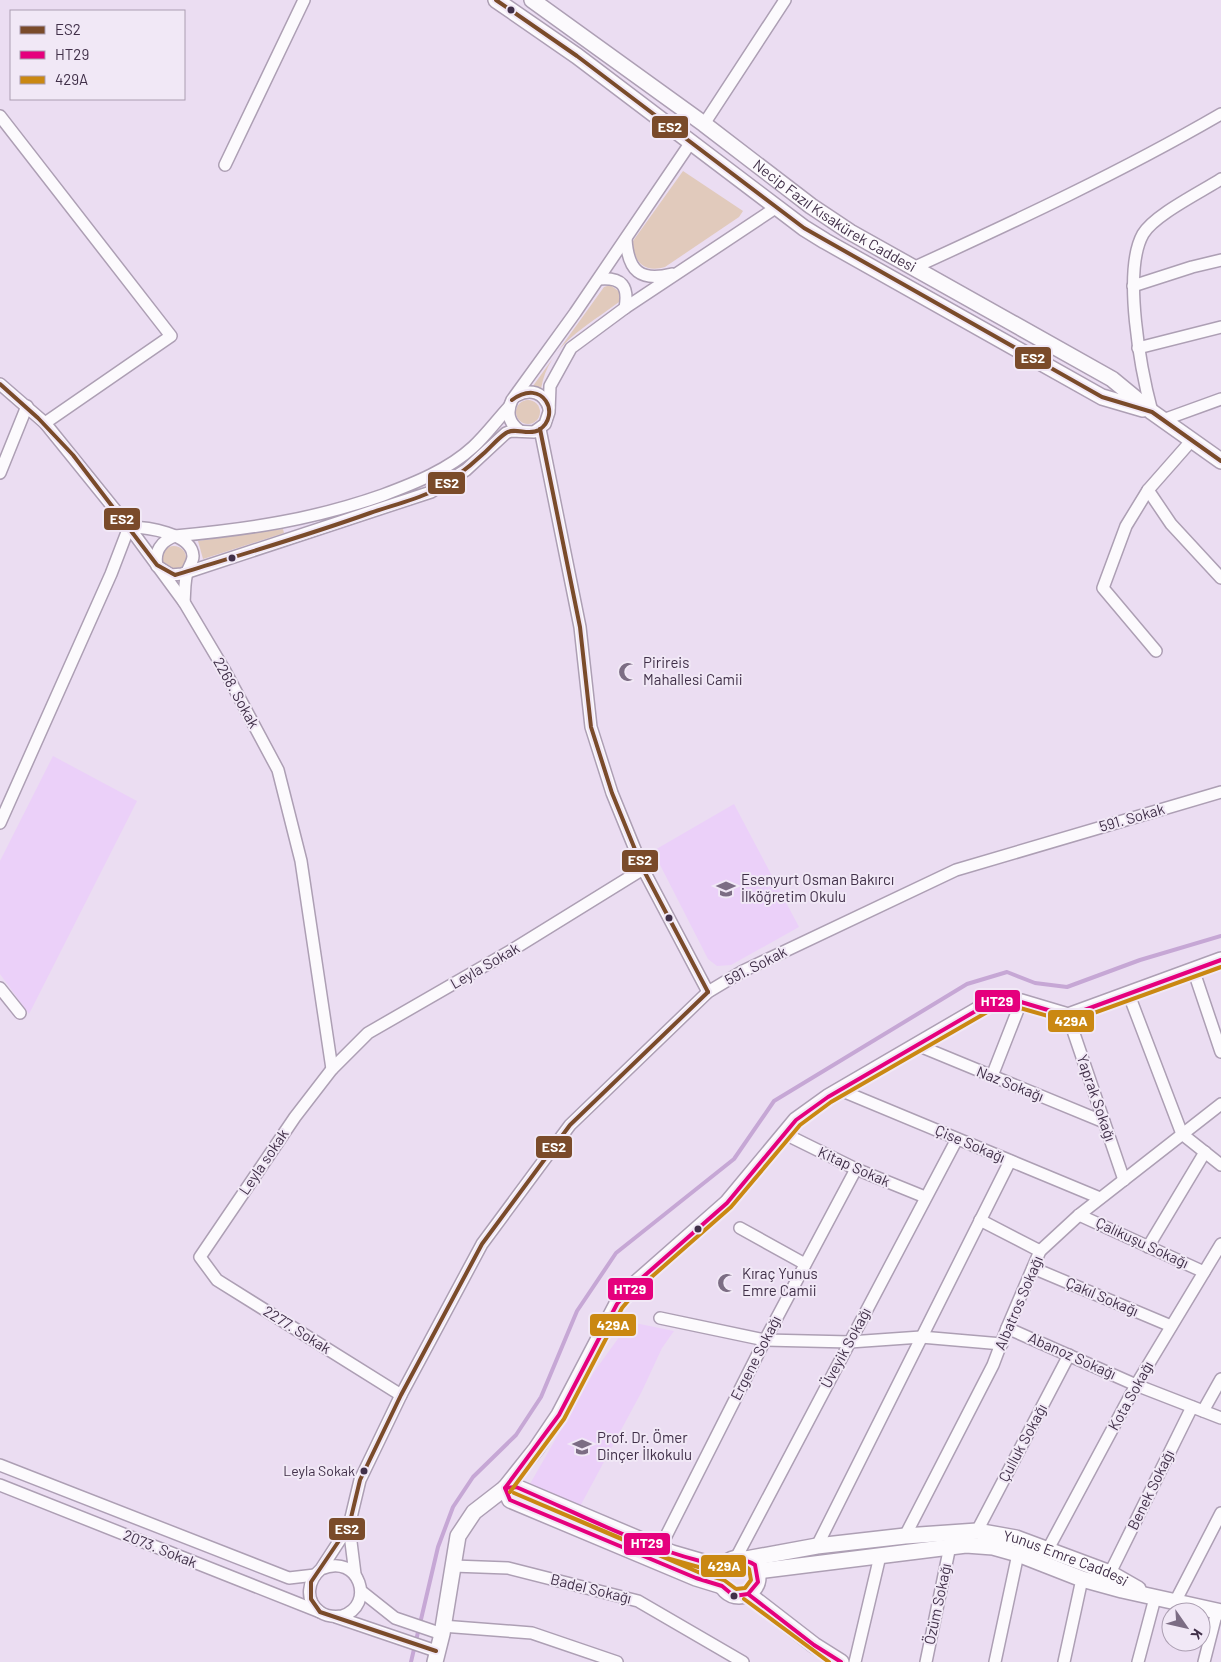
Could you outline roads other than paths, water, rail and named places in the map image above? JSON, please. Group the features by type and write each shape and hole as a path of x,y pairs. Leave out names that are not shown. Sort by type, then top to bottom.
{"street":[{"path":"225,165 304,0"},
{"name":"Necip Fazıl Kısakürek Caddesi","path":"496,0 577,56 804,228 854,259 1102,396 1157,416"},
{"name":"Necip Fazıl Kısakürek Caddesi","path":"532,0 704,124 811,206 850,232 1112,379 1157,416 1221,461"},
{"path":"777,207 625,308 571,348 550,386 548,418 540,429 534,432 520,430 506,433 466,470 431,492 349,521 187,571 171,574 157,566 156,558 159,547 175,536 259,528 350,506 415,484 454,461 474,446 510,403 599,279 785,0"},
{"path":"913,268 1058,201 1155,152 1221,114"},
{"path":"0,116 170,336 45,423"},
{"path":"1221,179 1155,221 1143,234 1136,254 1133,286 1141,372 1157,416 1221,399"},
{"path":"626,239 629,263 643,276 652,278 677,273"},
{"path":"1133,286 1192,267 1221,260"},
{"path":"599,279 611,278 624,286 628,295 625,308"},
{"path":"1138,348 1221,327"},
{"name":"2268. Sokak","path":"0,384 28,406 45,423 129,527 184,602 225,671 278,770 301,861 332,1069"},
{"path":"520,430 510,420 510,403 522,392 535,392 545,400 549,412"},
{"path":"0,473 28,406"},
{"path":"540,429 580,627 591,727 612,793 643,869 708,992"},
{"path":"1156,651 1103,588 1126,526 1148,490 1192,440"},
{"path":"1148,490 1171,524 1221,578"},
{"path":"0,823 107,583 129,527 144,527 175,536 191,548 192,559 187,571 184,602"},
{"name":"591. Sokak","path":"349,1526 360,1480 401,1395 482,1244 570,1125 708,992 743,971 956,870 1221,792"},
{"name":"Leyla Sokak","path":"332,1069 368,1034 512,950 643,869"},
{"path":"349,1526 318,1572 309,1590 310,1599 320,1612 434,1654 458,1536 474,1512 505,1488 536,1449 559,1415 617,1304 635,1284 727,1203 796,1120 840,1090 986,1005 1002,1000 1021,1002 1068,1016 1221,960"},
{"path":"1193,969 1221,1052"},
{"path":"0,988 20,1013"},
{"path":"1129,995 1182,1134 1221,1165"},
{"path":"992,1076 1021,1002"},
{"name":"Yaprak Sokağı","path":"1068,1016 1124,1180"},
{"name":"Naz Sokağı","path":"917,1045 1104,1122"},
{"name":"Leyla sokak","path":"200,1257 295,1116 332,1069"},
{"name":"Çise Sokağı","path":"840,1090 1100,1198"},
{"name":"Albatros Sokağı","path":"905,1536 993,1365 1040,1251 1079,1215 1221,1104"},
{"name":"Kitap Sokak","path":"785,1134 856,1169 925,1197"},
{"name":"Üveyik Sokağı","path":"736,1559 957,1139"},
{"path":"1148,1246 1205,1152"},
{"path":"817,1546 1010,1161"},
{"name":"Ergene Sokağı","path":"660,1548 765,1340 856,1169"},
{"name":"Çalıkuşu Sokağı","path":"1079,1215 1204,1272"},
{"path":"980,1220 1040,1251"},
{"path":"740,1228 805,1264"},
{"name":"Kota Sokağı","path":"1046,1551 1136,1385 1221,1244"},
{"name":"2277. Sokak","path":"200,1257 216,1280 401,1395"},
{"name":"Çakıl Sokağı","path":"1033,1268 1171,1326"},
{"path":"660,1318 765,1340 850,1342 921,1337 1002,1344"},
{"name":"Abanoz Sokağı","path":"1007,1328 1136,1385 1221,1418"},
{"name":"Çulluk Sokağı","path":"977,1531 1069,1355"},
{"name":"Benek Sokağı","path":"1110,1574 1197,1409 1221,1379"},
{"name":"2073. Sokak","path":"0,1465 289,1578 318,1572"},
{"name":"2073. Sokak","path":"0,1485 320,1612"},
{"path":"505,1488 510,1500 696,1578 722,1586 734,1596 748,1594 758,1582 758,1570 755,1565 736,1559 720,1573 722,1586"},
{"name":"Yunus Emre Caddesi","path":"505,1488 521,1489 660,1548 704,1562 905,1536 977,1531 1016,1538 1110,1574 1155,1598"},
{"path":"1138,1662 1155,1598 1175,1602 1221,1513"},
{"path":"349,1526 355,1574 361,1591 395,1618 414,1626 439,1631 532,1633 618,1662"},
{"name":"Yunus Emre Caddesi","path":"758,1570 950,1546 993,1547 1018,1554 1082,1579 1155,1598"},
{"name":"Özüm Sokağı","path":"926,1662 950,1546"},
{"path":"995,1662 1018,1554"},
{"path":"855,1662 880,1556"},
{"path":"318,1572 328,1566 343,1566 355,1574"},
{"name":"Badel Sokağı","path":"453,1566 508,1568 638,1601 743,1662"},
{"path":"1064,1662 1082,1579"},
{"path":"336,1617 344,1615 356,1605 361,1591"},
{"path":"748,1594 814,1645 841,1662"},
{"path":"1204,1662 1219,1612"}],"waterway":[{"path":"411,1662 438,1547 453,1507 473,1477 516,1435 541,1397 577,1311 616,1253 734,1159 774,1101 967,984 1007,972 1035,983 1067,987 1140,960 1221,936"}],"place":[{"name":"Pirireis Mahallesi Camii","path":"628,672"},
{"name":"Esenyurt Osman Bakırcı İlköğretim Okulu","path":"726,889"},
{"name":"Kıraç Yunus Emre Camii","path":"727,1283"},
{"name":"Prof. Dr. Ömer Dinçer İlkokulu","path":"582,1447"},
{"name":"Leyla Sokak","path":"364,1471"}]}
